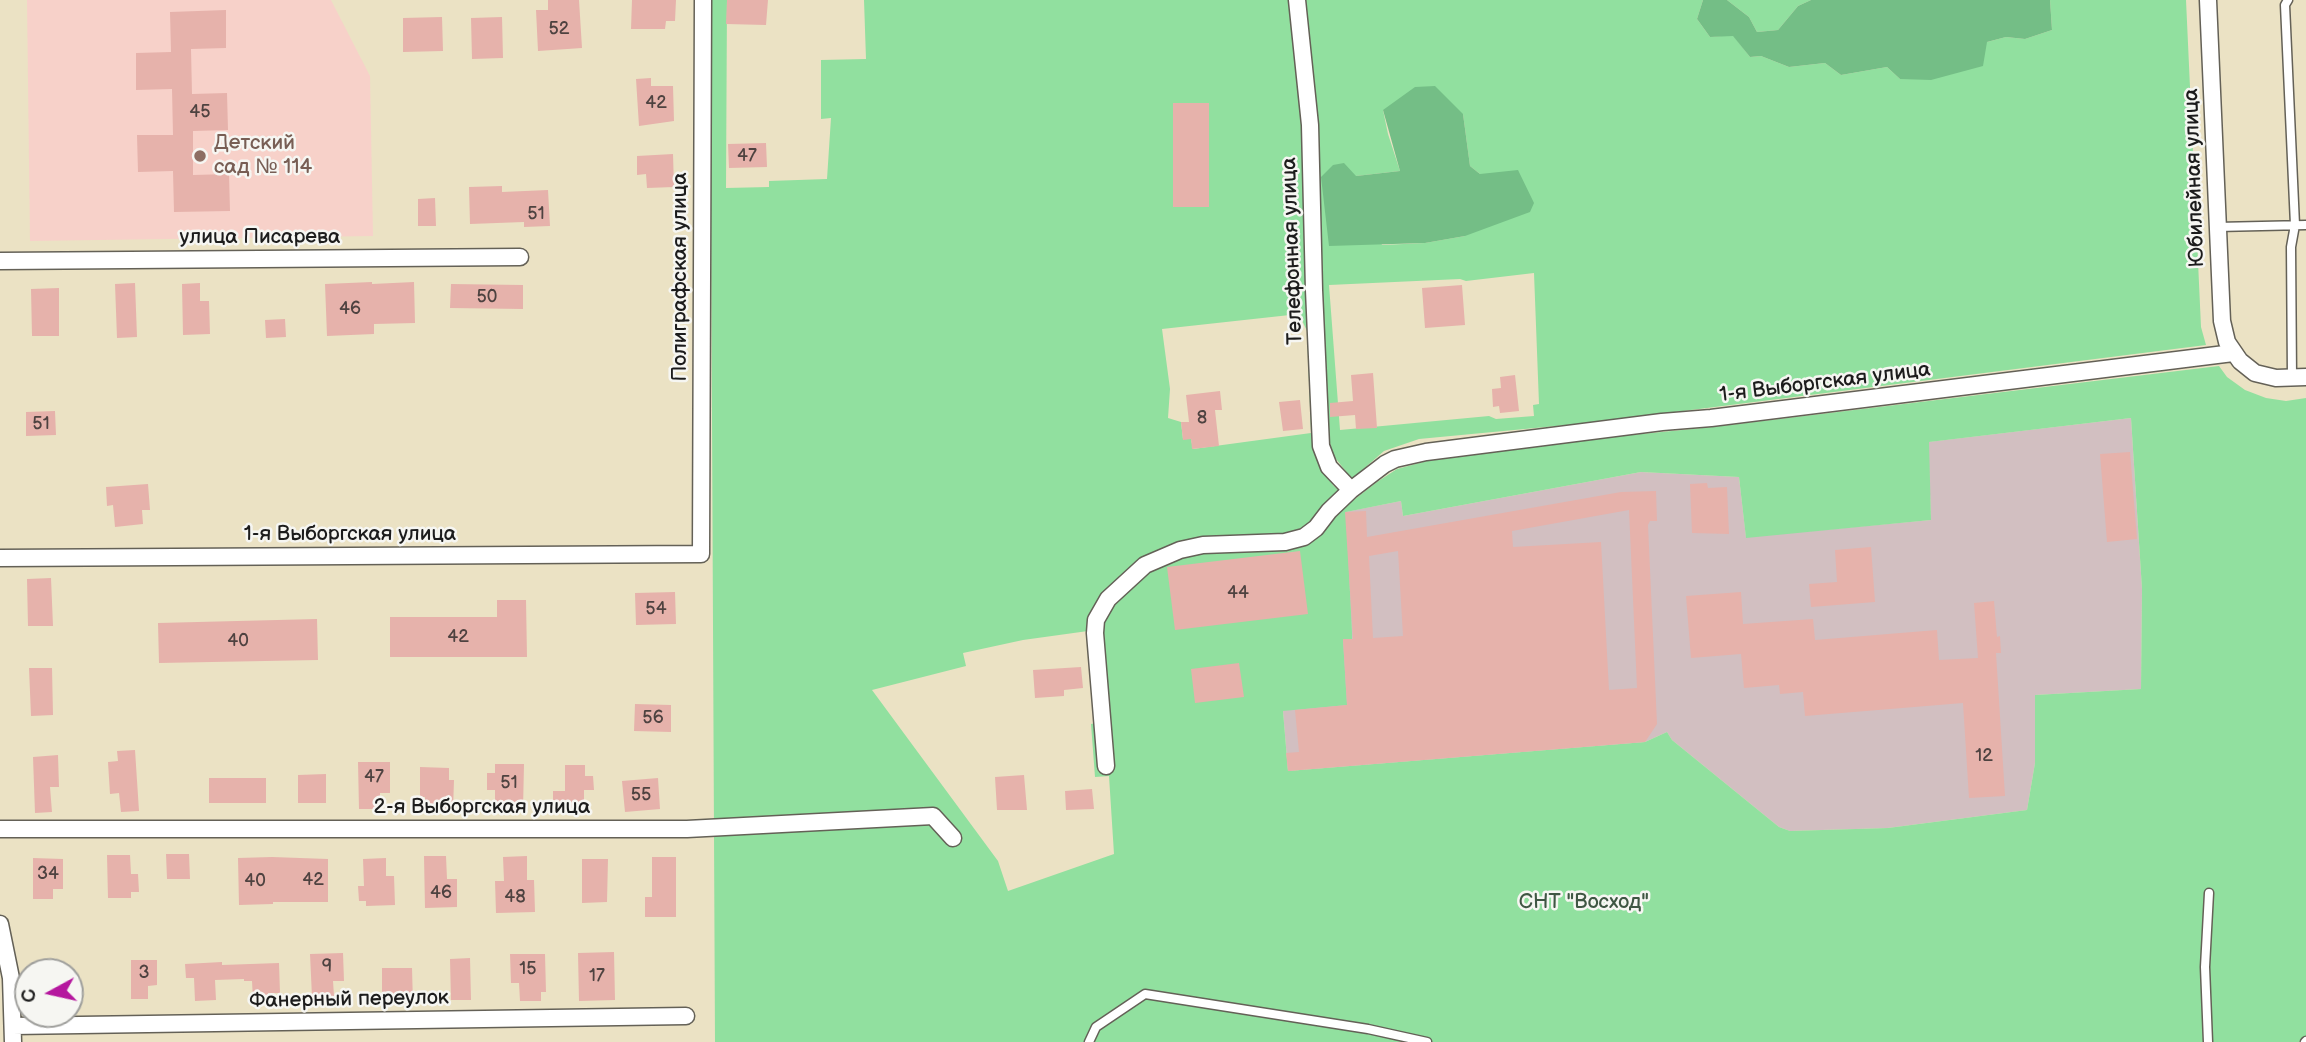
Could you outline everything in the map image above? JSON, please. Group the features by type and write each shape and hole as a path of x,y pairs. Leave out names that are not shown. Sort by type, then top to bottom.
{"street":[{"name":"Полиграфская улица","path":"701,554 703,0"},
{"name":"Телефонная улица","path":"1297,0 1310,125 1321,446 1329,467 1351,490"},
{"name":"Юбилейная улица","path":"2208,0 2222,321 2233,353"},
{"name":"улица Писарева","path":"0,261 520,257"},
{"name":"1-я Выборгская улица","path":"1106,766 1096,620 1108,599 1145,565 1180,550 1203,545 1285,542 1304,537 1316,528 1351,490 1395,459 1426,452 2233,353"},
{"path":"2233,353 2255,373 2265,377 2299,377"},
{"name":"1-я Выборгская улица","path":"0,558 701,554"},
{"name":"2-я Выборгская улица","path":"0,829 687,829 933,816 953,838"},
{"path":"0,924 4,965 12,992 13,1034"},
{"name":"Фанерный переулок","path":"13,1034 686,1016"}],"lane":[{"path":"2288,0 2285,5 2295,225 2291,247 2299,377"},
{"path":"2217,227 2306,225"},
{"path":"2208,1042 2205,967 2209,893"},
{"path":"1089,1042 1096,1027 1146,994 1368,1029 1427,1042"}],"shaded area":[{"name":"Детский сад № 114","path":"27,0 331,0 370,76 373,236 30,241"},
{"path":"2131,418 2142,589 2141,689 2035,695 2035,763 2027,810 1888,828 1790,831 1779,827 1672,740 1667,732 1645,742 1288,771 1283,711 1343,639 1352,639 1345,512 1401,501 1403,516 1641,472 1739,477 1746,537 1931,520 1928,442"}],"green space":[{"name":"СНТ \"Восход\"","path":"710,0 727,0 726,188 769,187 769,181 827,179 831,118 821,119 821,60 866,59 864,0 1292,0 1299,46 1323,469 1333,485 1351,502 1397,469 1427,461 2219,366 2227,377 2245,390 2266,398 2286,401 2306,398 2306,1042 715,1042","holes":["1299,314 1307,331 1311,433 1193,449 1191,439 1183,439 1181,422 1168,418 1170,389 1162,329","2131,418 2142,589 2141,689 2035,695 2035,763 2027,810 1888,828 1790,831 1779,827 1672,740 1667,732 1645,742 1288,771 1283,711 1347,705 1343,640 1352,639 1352,632 1346,512 1401,501 1403,516 1641,472 1739,477 1746,538 1931,520 1929,442","1088,631 1096,723 1091,724 1095,777 1109,776 1114,854 1008,891 998,861 872,690 966,666 963,653 1023,640"]},
{"path":"1304,0 1703,0 1697,19 1710,37 1733,35 1750,57 1761,56 1789,67 1825,63 1841,75 1887,67 1900,79 1987,42 2006,37 2025,39 2052,30 2050,0 2186,0 2201,327 2206,345 1588,423 1419,439 1384,451 1352,479 1332,454 1328,432","holes":["1383,110 1463,114 1470,166 1480,174 1465,236 1425,243 1382,245 1356,176 1400,171","1534,273 1539,404 1533,405 1534,416 1496,419 1489,416 1340,430 1329,285 1460,279 1466,281"]},
{"path":"1703,0 1727,0 1749,17 1757,32 1778,30 1798,6 1811,0 2050,0 2052,30 2025,39 2006,37 1987,42 1983,66 1931,80 1900,79 1887,67 1841,75 1825,63 1789,67 1761,56 1750,57 1733,36 1710,37 1697,19"},
{"path":"1727,0 1811,0 1798,6 1778,30 1757,32 1749,17"},
{"path":"1435,86 1463,114 1470,166 1480,174 1518,170 1534,203 1530,212 1465,236 1425,243 1329,246 1321,177 1333,165 1344,163 1356,176 1400,171 1383,110 1415,87"}],"building":[{"path":"548,0 579,0 582,48 538,51 536,10 548,10"},
{"path":"632,0 676,0 675,21 666,21 665,29 631,29"},
{"path":"727,0 768,0 766,25 726,24"},
{"path":"226,10 226,48 191,49 192,94 227,93 228,130 193,131 193,175 229,174 230,211 174,212 173,171 138,172 137,135 173,135 172,89 136,90 136,53 171,52 170,12"},
{"path":"442,17 443,51 403,52 403,18"},
{"path":"502,17 503,58 472,59 471,18"},
{"path":"651,78 651,86 673,86 674,121 639,126 636,79"},
{"path":"1173,103 1209,103 1209,207 1173,207"},
{"path":"766,143 767,167 729,168 728,144"},
{"path":"673,154 674,187 647,188 646,174 637,175 637,156"},
{"path":"502,186 502,192 548,190 550,226 524,227 524,222 470,224 469,187"},
{"path":"435,198 436,226 418,226 418,199"},
{"path":"414,282 415,323 374,324 374,334 327,336 325,284"},
{"path":"135,283 137,337 117,338 115,284"},
{"path":"200,283 200,301 209,301 210,334 183,335 182,284"},
{"path":"451,284 523,285 523,309 450,308"},
{"path":"1462,285 1465,325 1425,328 1422,288"},
{"path":"59,288 59,336 32,336 31,289"},
{"path":"285,319 286,337 266,338 265,320"},
{"path":"1373,373 1377,428 1356,429 1355,415 1330,417 1330,403 1353,401 1351,375"},
{"path":"1515,375 1519,411 1500,413 1499,406 1493,407 1492,389 1501,388 1500,377"},
{"path":"1220,391 1222,410 1215,410 1219,446 1192,449 1191,439 1183,440 1181,422 1189,422 1186,395"},
{"path":"1300,400 1303,429 1283,431 1279,402"},
{"path":"55,411 56,435 26,436 26,412"},
{"path":"2130,452 2137,539 2107,542 2100,454"},
{"path":"1707,483 1708,488 1727,487 1729,534 1692,533 1690,484"},
{"path":"148,484 150,510 142,510 143,524 115,527 113,505 107,506 106,487"},
{"path":"1656,491 1657,521 1650,521 1648,525 1657,724 1645,742 1288,771 1286,753 1299,752 1295,710 1347,705 1343,639 1353,639 1345,512 1366,511 1367,537 1621,492","holes":["1629,510 1637,688 1609,690 1601,542 1513,547 1512,531","1398,551 1403,636 1373,638 1369,556"]},
{"path":"1871,547 1875,602 1811,607 1809,584 1837,582 1835,550"},
{"path":"1300,551 1308,614 1175,630 1167,567"},
{"path":"51,578 53,626 28,626 27,579"},
{"path":"675,592 676,624 636,625 635,593"},
{"path":"1741,592 1743,624 1813,619 1815,640 1937,630 1939,660 1978,658 1974,603 1994,601 2001,653 1996,653 2005,796 1969,798 1963,703 1805,716 1803,692 1780,694 1779,685 1744,688 1741,654 1691,658 1686,596"},
{"path":"497,600 526,600 527,657 390,657 390,617 497,617"},
{"path":"317,619 318,660 159,663 158,623"},
{"path":"1239,663 1244,697 1195,703 1191,669"},
{"path":"1081,667 1083,688 1064,690 1064,696 1035,698 1033,670"},
{"path":"29,668 52,668 53,715 31,716"},
{"path":"635,704 671,705 671,732 634,731"},
{"path":"135,750 139,811 121,812 119,793 110,794 108,762 118,761 117,751"},
{"path":"58,755 59,787 50,787 52,812 35,813 33,757"},
{"path":"358,762 390,762 390,793 380,793 380,809 359,809"},
{"path":"495,764 524,764 523,809 495,809 495,790 487,790 487,773 495,773"},
{"path":"565,765 585,765 585,776 593,776 594,790 584,790 584,811 553,811 553,791 565,791"},
{"path":"420,767 449,768 449,780 454,780 453,810 425,810 425,797 420,797"},
{"path":"326,774 326,803 298,803 298,775"},
{"path":"1024,775 1027,810 997,810 995,777"},
{"path":"209,778 266,778 266,803 209,803"},
{"path":"658,778 660,809 625,812 622,781"},
{"path":"1092,789 1094,809 1066,810 1065,791"},
{"path":"166,854 189,854 190,879 167,879"},
{"path":"107,855 130,855 131,874 138,874 139,892 131,892 131,898 108,898"},
{"path":"424,856 446,856 447,879 457,879 457,907 425,908"},
{"path":"527,856 527,880 534,880 535,912 496,913 495,881 504,881 503,857"},
{"path":"652,857 676,857 676,917 645,917 645,897 652,897"},
{"path":"33,858 63,859 63,889 53,889 53,899 33,899"},
{"path":"238,858 328,859 328,902 239,905"},
{"path":"386,858 386,876 394,876 395,905 366,906 366,901 359,901 358,886 364,886 363,859"},
{"path":"582,859 608,859 607,902 582,903"},
{"path":"614,952 615,1000 579,1001 578,953"},
{"path":"343,953 344,981 333,981 334,996 312,997 310,954"},
{"path":"510,954 545,954 546,992 541,992 541,1001 520,1001 519,983 511,983"},
{"path":"470,958 471,1000 451,1000 450,959"},
{"path":"131,960 157,960 157,985 148,986 148,999 131,999"},
{"path":"222,962 222,965 279,963 280,993 268,993 268,1000 253,1000 252,981 215,980 216,1000 195,1001 194,978 186,978 185,964"},
{"path":"382,968 412,968 413,1004 382,1004"}],"place":[{"name":"Детский сад № 114","path":"200,156"}]}
